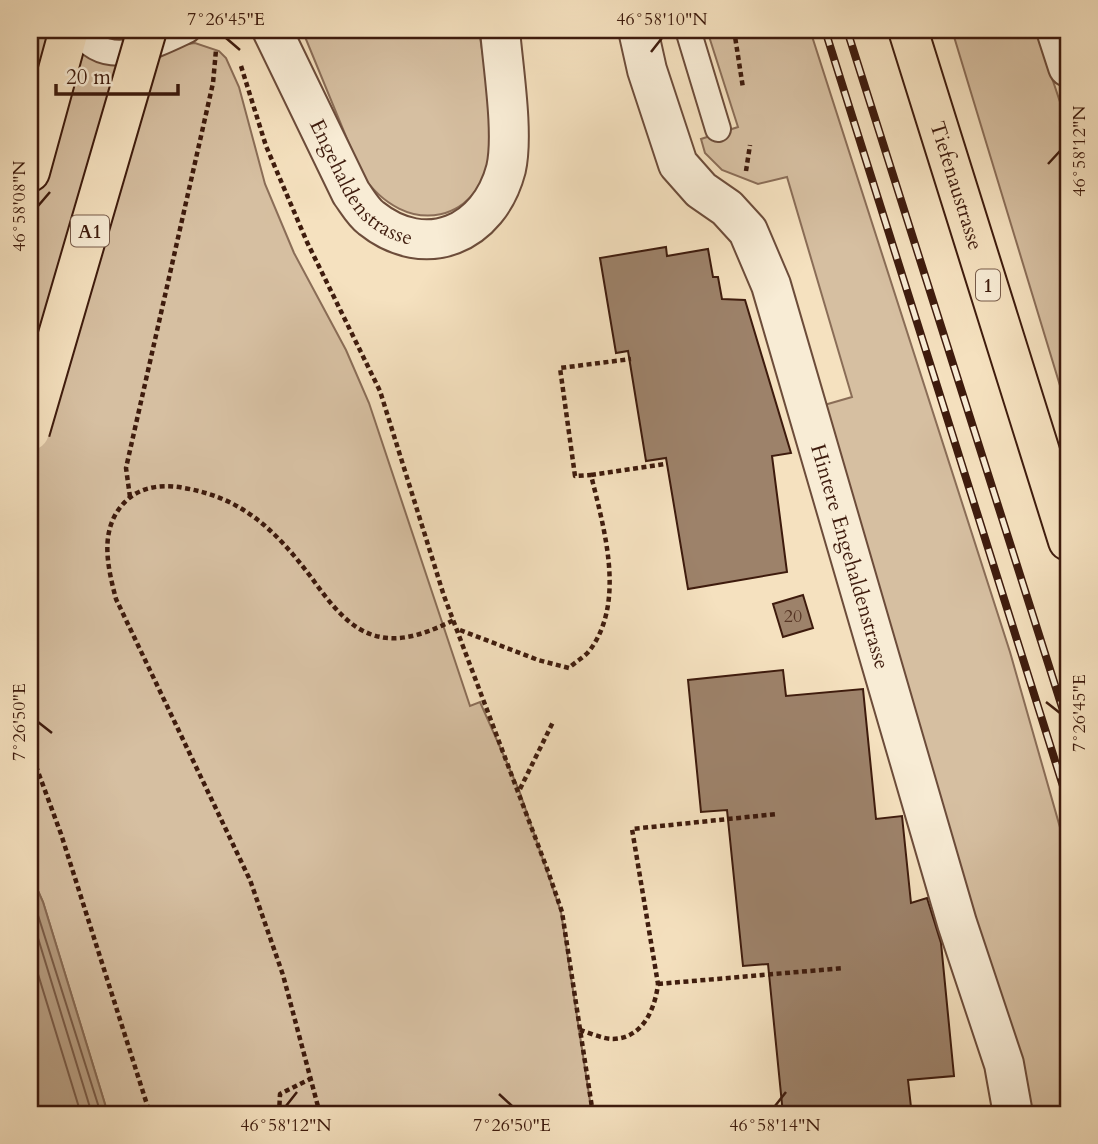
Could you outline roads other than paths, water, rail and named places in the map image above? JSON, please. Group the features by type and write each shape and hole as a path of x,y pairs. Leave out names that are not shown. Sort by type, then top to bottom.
{"main road":[{"path":"30,172 69,30"},
{"name":"A1","path":"30,431 147,30"},
{"name":"Tiefenaustrasse","path":"908,30 1068,541"}],"street":[{"name":"Engehaldenstrasse","path":"272,30 351,193 368,216 390,231 420,240 448,239 477,220 496,197 506,166 507,132 500,30"},
{"name":"Hintere Engehaldenstrasse","path":"638,30 647,70 678,164 701,190 726,208 748,231 771,285 957,923 1003,1064 1013,1114"},
{"path":"1056,30 1068,67"}],"lane":[{"path":"78,30 83,39 114,55 151,48 188,30"},
{"path":"688,30 718,129"}],"water":[{"path":"30,873 43,902 108,1114 30,1114"}],"railway":[{"path":"825,30 1068,802"},
{"path":"847,30 1068,726"}]}
